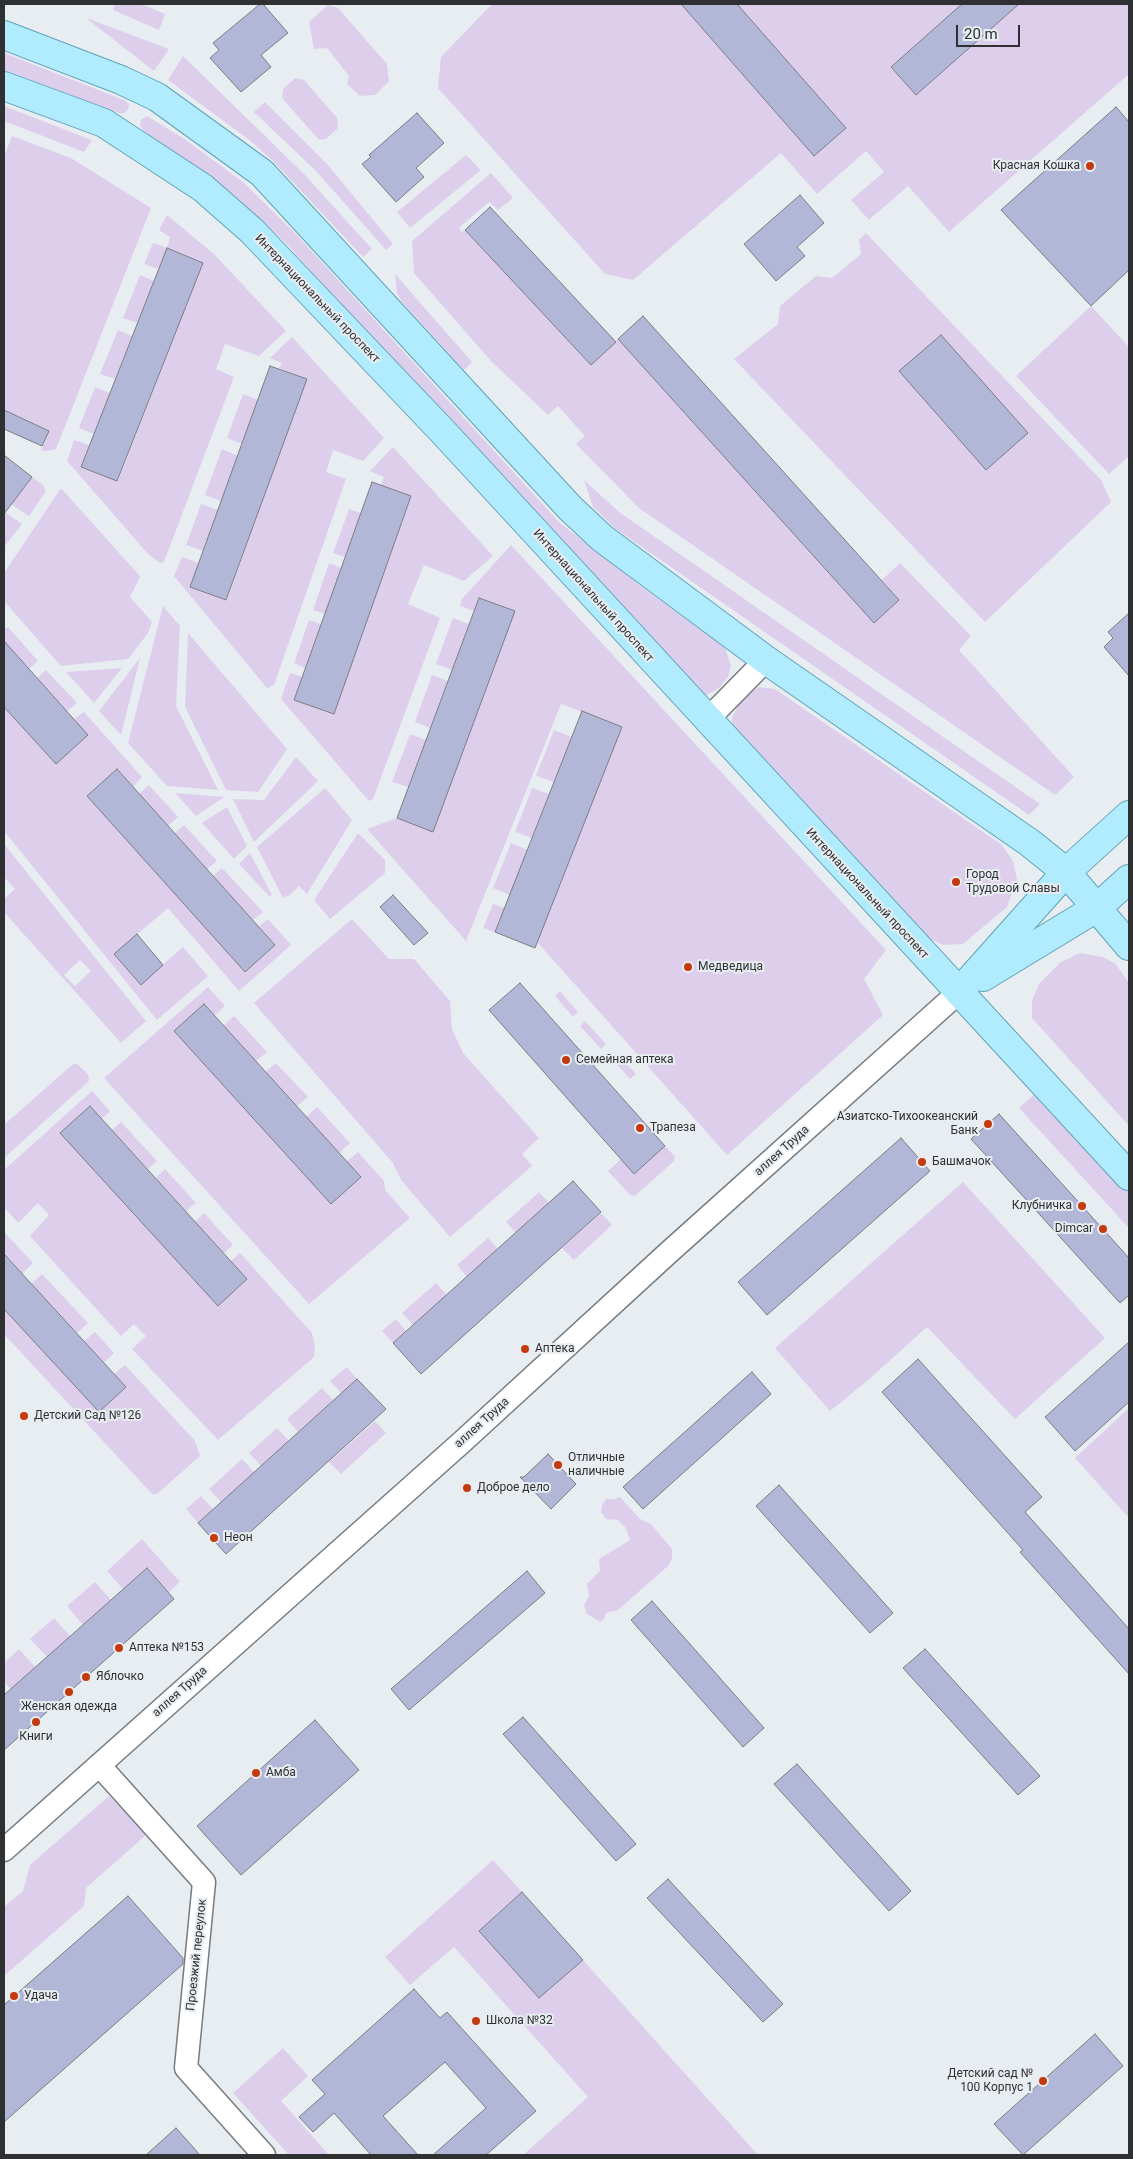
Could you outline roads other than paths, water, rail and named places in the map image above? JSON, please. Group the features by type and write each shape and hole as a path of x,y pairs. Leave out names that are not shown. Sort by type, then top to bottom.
{"main road":[{"path":"4,35 121,80 157,97 262,172 570,508 602,538 766,660 1030,843 1066,872 1098,907 1129,946"},
{"name":"Интернациональный проспект","path":"4,86 104,123 203,188 252,231 446,435 1129,1176"},
{"name":"аллея Труда","path":"958,992 1066,872 1129,815"},
{"name":"аллея Труда","path":"958,992 1098,907 1129,879"}],"street":[{"path":"707,720 766,660"},
{"name":"аллея Труда","path":"4,1850 462,1442 958,992"},
{"name":"Проезжий переулок","path":"99,1765 204,1882 186,2068 264,2155"}],"place":[{"name":"Красная Кошка","path":"1090,166"},
{"name":"Город Трудовой Славы","path":"956,882"},
{"name":"Медведица","path":"688,967"},
{"name":"Семейная аптека","path":"566,1060"},
{"name":"Азиатско-Тихоокеанский Банк","path":"988,1124"},
{"name":"Трапеза","path":"640,1128"},
{"name":"Башмачок","path":"922,1162"},
{"name":"Клубничка","path":"1082,1206"},
{"name":"Dimcar","path":"1103,1229"},
{"name":"Аптека","path":"525,1349"},
{"name":"Детский Сад №126","path":"24,1416"},
{"name":"Отличные наличные","path":"558,1465"},
{"name":"Доброе дело","path":"467,1488"},
{"name":"Неон","path":"214,1538"},
{"name":"Аптека №153","path":"119,1648"},
{"name":"Яблочко","path":"86,1677"},
{"name":"Женская одежда","path":"69,1692"},
{"name":"Книги","path":"36,1722"},
{"name":"Амба","path":"256,1773"},
{"name":"Удача","path":"14,1996"},
{"name":"Школа №32","path":"476,2021"},
{"name":"Детский сад № 100 Корпус 1","path":"1043,2081"}]}
